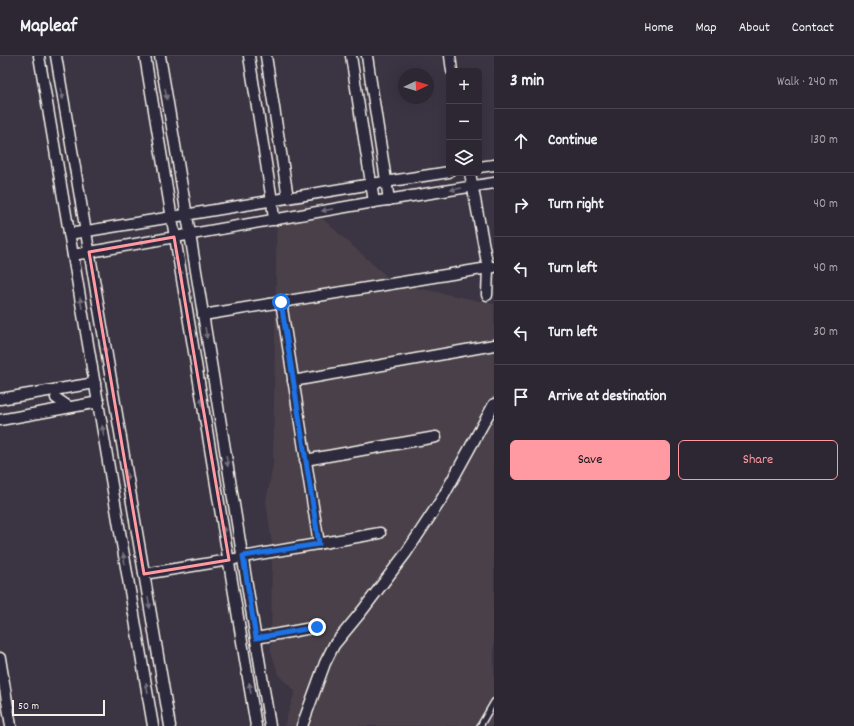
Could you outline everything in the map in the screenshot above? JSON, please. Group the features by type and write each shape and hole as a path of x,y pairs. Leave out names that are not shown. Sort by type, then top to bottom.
{"street":[{"path":"39,56 153,726"},
{"path":"56,56 170,726"},
{"path":"145,56 256,726"},
{"path":"160,56 270,726"},
{"path":"248,56 274,220"},
{"path":"266,56 288,198"},
{"path":"351,56 374,202"},
{"path":"367,56 389,200"},
{"path":"450,56 452,68"},
{"path":"482,167 494,165"},
{"path":"69,234 85,230 446,172"},
{"path":"470,176 491,267 487,295"},
{"path":"72,255 374,202 494,183"},
{"path":"203,315 491,267"},
{"path":"281,302 319,544"},
{"path":"293,381 494,345"},
{"path":"0,399 95,383"},
{"path":"56,398 69,407"},
{"path":"0,420 98,402"},
{"path":"302,726 325,663 334,645 406,553 443,496 494,404"},
{"path":"306,460 436,438"},
{"path":"144,574 380,533"},
{"path":"256,638 317,627"},
{"path":"1,665 11,726"}],"lane":[{"path":"480,726 494,702"}],"highlighted area":[{"path":"174,237 229,560 144,574 89,252"}],"shaded area":[{"path":"285,185 394,283 494,304 494,726 284,726 295,691 279,676 271,652 272,544 266,502 273,465 277,193"}],"route":[{"path":"281,302 319,544 243,556 256,638 317,627"}]}
